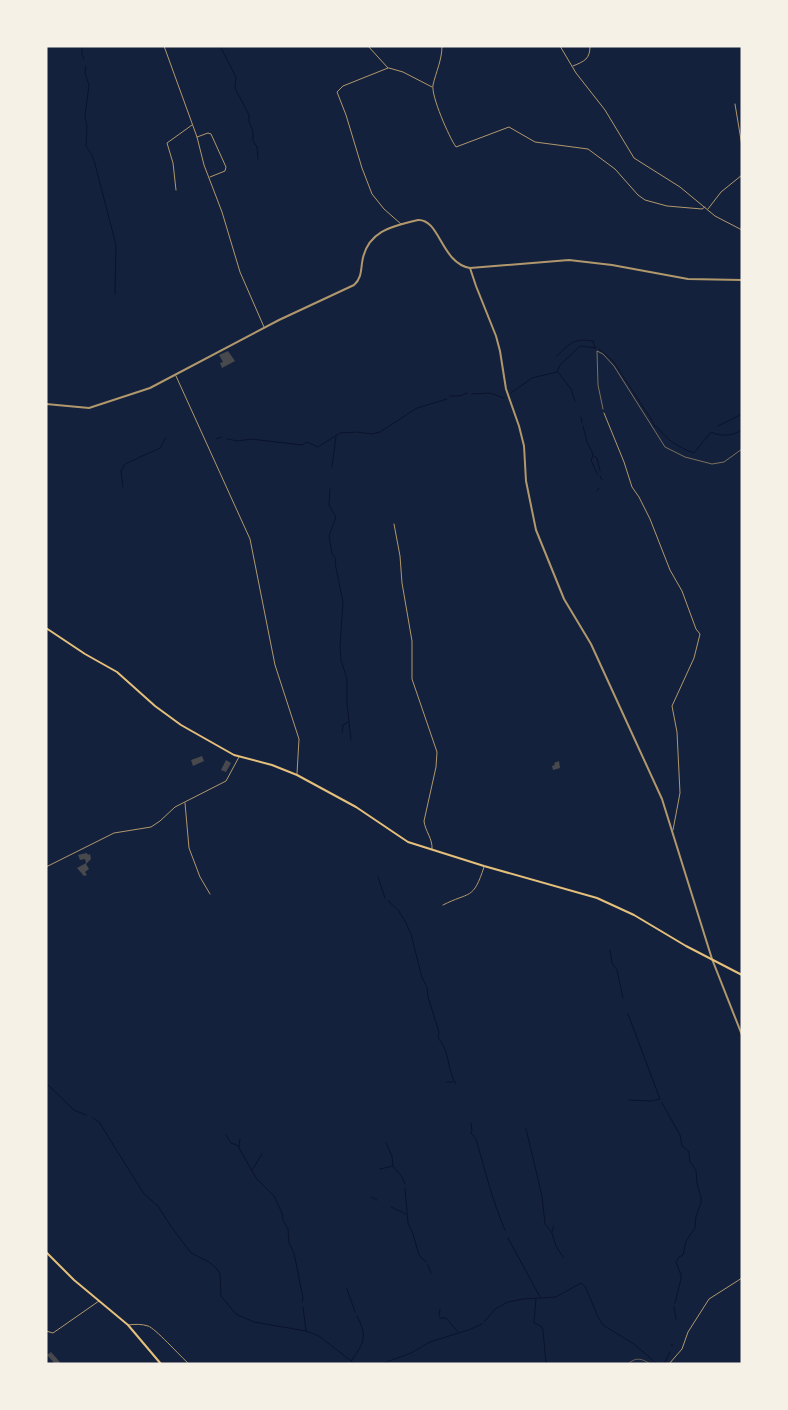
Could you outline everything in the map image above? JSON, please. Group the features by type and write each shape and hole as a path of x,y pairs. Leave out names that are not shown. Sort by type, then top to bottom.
{"main road":[{"path":"46,628 85,654 118,672 168,717 239,757 272,765 297,775 356,807 408,842 597,898 634,914 686,946 742,975"},
{"path":"46,1252 68,1274 128,1324 161,1364"}],"street":[{"path":"164,46 193,125 240,272 264,328"},
{"path":"368,46 388,68 403,72 432,87"},
{"path":"442,46 441,58 432,87 443,121 456,147 502,128 509,127 535,142 588,149 615,169 645,200 667,206 702,209 705,207"},
{"path":"560,46 572,66 605,110 634,158 680,187 716,216 742,230"},
{"path":"572,66 586,60 589,55 590,46"},
{"path":"388,68 342,86 337,92 372,194 384,210 402,225"},
{"path":"735,104 742,146"},
{"path":"176,190 173,163 168,143 193,125"},
{"path":"197,137 208,133 211,134 226,167 225,170 209,177"},
{"path":"707,209 721,192 742,175"},
{"path":"46,404 89,408 150,388 264,328 354,285 359,280 363,253 375,235 423,220 431,226 454,261 470,268 569,260 612,265 688,279 742,280"},
{"path":"470,268 500,351 506,389 519,426 524,446 526,481 538,539 564,598 591,644 662,799 712,959 742,1035"},
{"path":"175,375 251,545 274,665 299,739 297,775"},
{"path":"604,413 632,487 650,519 670,570 682,590 696,629 700,634 694,658 672,706 677,732 680,793 673,830"},
{"path":"394,524 412,641 412,679 437,752 436,767 424,821 432,850"},
{"path":"46,867 114,833 151,827 160,822 175,807 226,781 239,757"},
{"path":"185,802 188,848 210,894"},
{"path":"443,905 475,890 484,866"},
{"path":"669,1364 682,1349 688,1332 709,1299 742,1278"},
{"path":"46,1331 53,1333 100,1301"},
{"path":"128,1324 145,1325 152,1328 189,1364"}],"lane":[{"path":"628,1364 634,1359 650,1364"}],"path":[{"path":"604,413 598,385 597,352 603,354 614,366 665,447 685,457 712,464 724,462 742,450"}],"building":[{"path":"228,351 235,361 222,368 220,363 223,362 219,355"},
{"path":"202,756 204,761 193,766 191,760"},
{"path":"226,760 231,763 226,772 221,770"},
{"path":"559,761 560,768 553,770 552,766 555,765 554,763"},
{"path":"87,853 88,855 90,854 91,859 86,864 89,869 85,872 87,875 84,876 77,868 86,863 85,859 80,860 78,855"},
{"path":"51,1352 61,1364 55,1364 47,1355"}],"waterway":[{"path":"82,46 84,59"},
{"path":"220,46 236,77 235,88 249,115 258,159"},
{"path":"86,66 85,73 89,85 85,116 87,127 86,146 95,164 116,245 115,294"},
{"path":"557,356 573,342 581,340 593,341 595,348"},
{"path":"511,393 532,378 557,372 560,365 580,346 596,348"},
{"path":"599,349 613,361 649,416"},
{"path":"558,372 571,389 575,401"},
{"path":"450,396 460,396 467,393"},
{"path":"472,394 490,393 504,398"},
{"path":"227,439 238,441 251,439 302,445 307,442 318,447 340,433 372,434 380,432 417,408 447,399"},
{"path":"718,426 742,414"},
{"path":"581,417 582,423"},
{"path":"650,417 655,427 669,439 678,446 694,453 711,432 727,435 742,430"},
{"path":"583,426 593,456 591,460 597,474"},
{"path":"332,467 336,436"},
{"path":"216,439 222,437"},
{"path":"123,487 121,471 125,464 160,448 166,438"},
{"path":"594,456 597,458 600,471"},
{"path":"600,476 602,480"},
{"path":"330,489 329,505 336,517 329,536 332,554 336,559 335,563 343,602 340,647 341,660 347,679 347,704 351,740"},
{"path":"342,733 343,725 348,722"},
{"path":"378,877 385,898"},
{"path":"388,901 398,910 411,934 422,978 426,985"},
{"path":"610,950 612,963 617,970 623,998"},
{"path":"427,987 428,997 439,1032 438,1038 445,1048 451,1073 456,1084"},
{"path":"628,1014 660,1099 652,1101 629,1100"},
{"path":"447,1082 453,1082"},
{"path":"46,1083 74,1110 86,1115"},
{"path":"662,1103 680,1135 682,1146 689,1152 690,1162 696,1170 701,1198 695,1228 686,1241 683,1255 676,1262 681,1279 675,1303"},
{"path":"93,1118 99,1122 144,1194 158,1206 191,1253 209,1262 217,1269 220,1274 221,1296 236,1314 254,1322 306,1331 319,1336 355,1364"},
{"path":"471,1123 471,1133 476,1139 492,1196 505,1230"},
{"path":"526,1129 542,1196 545,1224 552,1233 556,1246 563,1257"},
{"path":"226,1135 231,1143 239,1146 256,1178 274,1196 282,1213 283,1220 288,1229 289,1243 294,1253 303,1298 302,1302"},
{"path":"239,1146 240,1139"},
{"path":"386,1143 392,1156 393,1166 405,1184"},
{"path":"252,1170 262,1154"},
{"path":"380,1169 393,1166"},
{"path":"405,1188 408,1223 419,1255 426,1262"},
{"path":"371,1197 377,1200"},
{"path":"391,1207 406,1214"},
{"path":"552,1232 554,1226"},
{"path":"508,1238 540,1297"},
{"path":"428,1265 431,1273"},
{"path":"484,1322 495,1309 508,1302 556,1297 581,1283 585,1286 603,1325 634,1344 657,1364"},
{"path":"347,1289 355,1312"},
{"path":"536,1298 534,1323 541,1326 543,1330 546,1364"},
{"path":"303,1307 306,1331"},
{"path":"674,1307 676,1319"},
{"path":"439,1316 440,1309"},
{"path":"351,1361 363,1340 363,1329 357,1316"},
{"path":"440,1318 446,1318 458,1332"},
{"path":"381,1364 411,1353 430,1342 482,1324"},
{"path":"664,1364 670,1352"}]}
